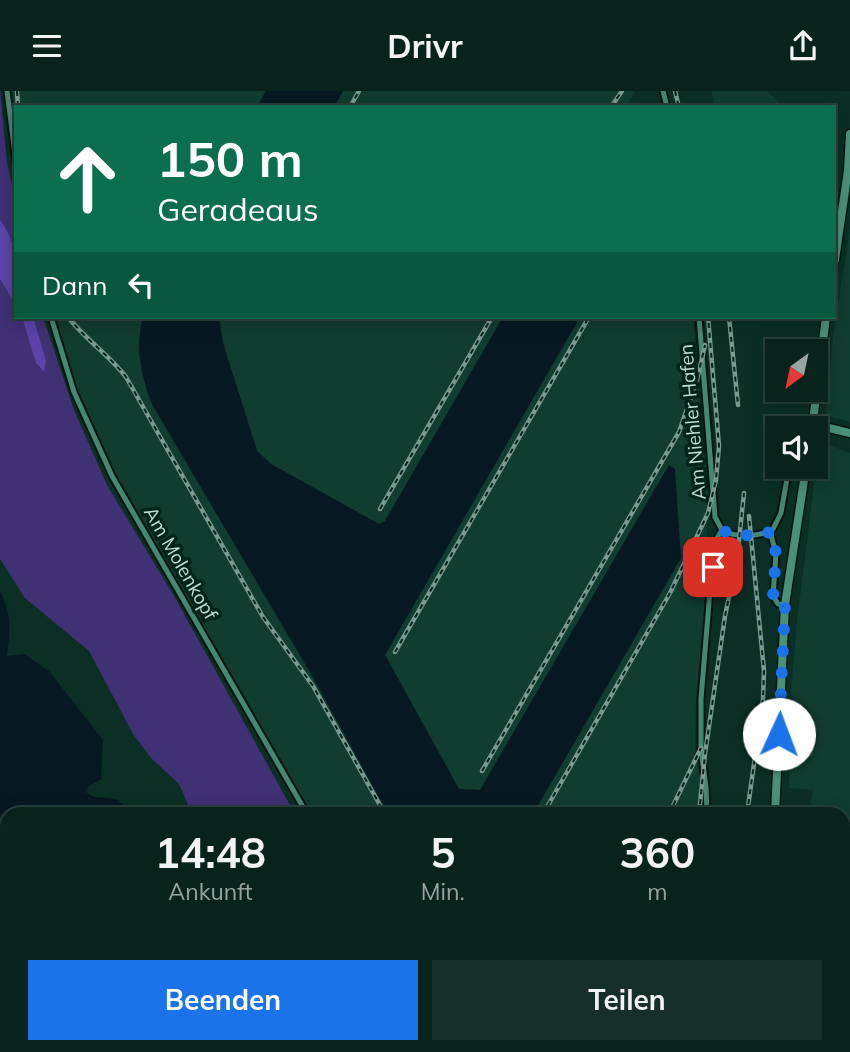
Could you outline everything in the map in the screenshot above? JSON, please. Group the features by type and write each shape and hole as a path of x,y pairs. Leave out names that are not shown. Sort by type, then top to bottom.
{"main road":[{"path":"836,254 849,171 850,134"},
{"path":"812,416 826,319"},
{"path":"828,430 850,433"},
{"path":"775,807 785,605 804,479"}],"street":[{"path":"7,91 14,146"},
{"name":"Am Molenkopf","path":"52,319 75,392 112,476 303,807"},
{"name":"Am Niehler Hafen","path":"699,319 715,512 722,530"},
{"path":"706,807 701,750 701,699 714,543 722,530 735,534 770,532 780,520 787,479"},
{"path":"770,532 776,553 773,596 778,604 785,605"}],"shaded area":[{"path":"0,91 7,162 14,195 14,319 44,319 74,410 107,485 174,596 291,807 189,807 179,784 152,759 133,734 89,651 25,598 0,559"},
{"path":"12,91 266,91 258,105 14,105 14,118"},
{"path":"343,91 635,91 627,105 335,105"},
{"path":"711,91 767,91 781,105 715,105"},
{"path":"0,220 11,239 13,250 14,302 0,279"},
{"path":"850,228 850,422 826,415 836,319"},
{"path":"23,319 34,319 46,361 44,372 36,363"},
{"path":"55,319 143,319 138,349 147,392 153,406 314,679 384,807 305,807 115,474 78,394"},
{"path":"219,319 502,319 385,521 379,524 271,464 257,451 223,343"},
{"path":"579,319 693,319 708,493 705,608 696,699 695,749 703,794 702,807 537,807 681,558 669,465 480,790 459,789 385,655"},
{"path":"828,445 850,453 850,807 810,807 813,790 789,788 791,692 815,479 828,479"}],"water":[{"path":"266,91 343,91 335,105 258,105"},
{"path":"143,319 219,319 223,343 257,451 271,464 379,524 385,521 502,319 579,319 385,655 459,789 480,790 669,465 675,469 681,558 537,807 384,807 314,679 153,406 140,362"},
{"path":"0,592 8,615 7,656 24,654 49,671 103,740 101,779 88,787 87,793 94,797 117,799 126,807 0,807"}],"railway":[{"path":"17,91 18,105"},
{"path":"351,105 359,91"},
{"path":"612,105 622,91"},
{"path":"675,91 678,105"},
{"path":"70,319 126,377 263,617 313,686 381,807"},
{"path":"380,509 491,319"},
{"path":"395,652 588,319"},
{"path":"547,807 670,593 708,513 716,480 719,446 708,319"},
{"path":"729,319 738,405"},
{"path":"482,771 679,432 697,380 705,345"},
{"path":"700,807 725,616 737,559 744,493"},
{"path":"748,807 763,699 764,671 749,516"},
{"path":"672,807 701,748"}],"route":[{"path":"713,567 714,543 722,530 735,534 770,532 776,553 773,596 778,604 785,605 779,734"}]}
